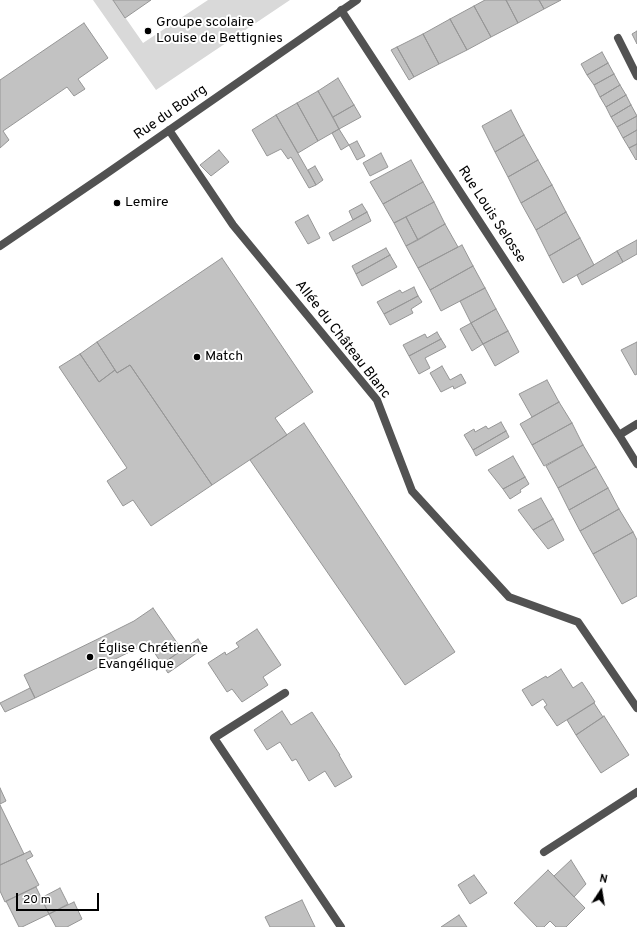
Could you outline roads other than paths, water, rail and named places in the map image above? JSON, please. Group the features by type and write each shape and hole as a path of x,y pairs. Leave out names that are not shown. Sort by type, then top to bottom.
{"street":[{"name":"Rue du Bourg","path":"0,246 357,0"},
{"name":"Rue Louis Selosse","path":"341,10 637,464"},
{"path":"618,38 637,76"},
{"name":"Allée du Château Blanc","path":"169,130 233,225 377,400 412,491 509,597 578,622 637,708"},
{"path":"619,435 637,424"},
{"path":"284,693 214,738 341,927"},
{"path":"544,852 637,792"}],"place":[{"name":"Groupe scolaire Louise de Bettignies","path":"148,31"},
{"name":"Lemire","path":"117,203"},
{"name":"Match","path":"197,357"},
{"name":"Église Chrétienne Evangélique","path":"90,657"}]}
